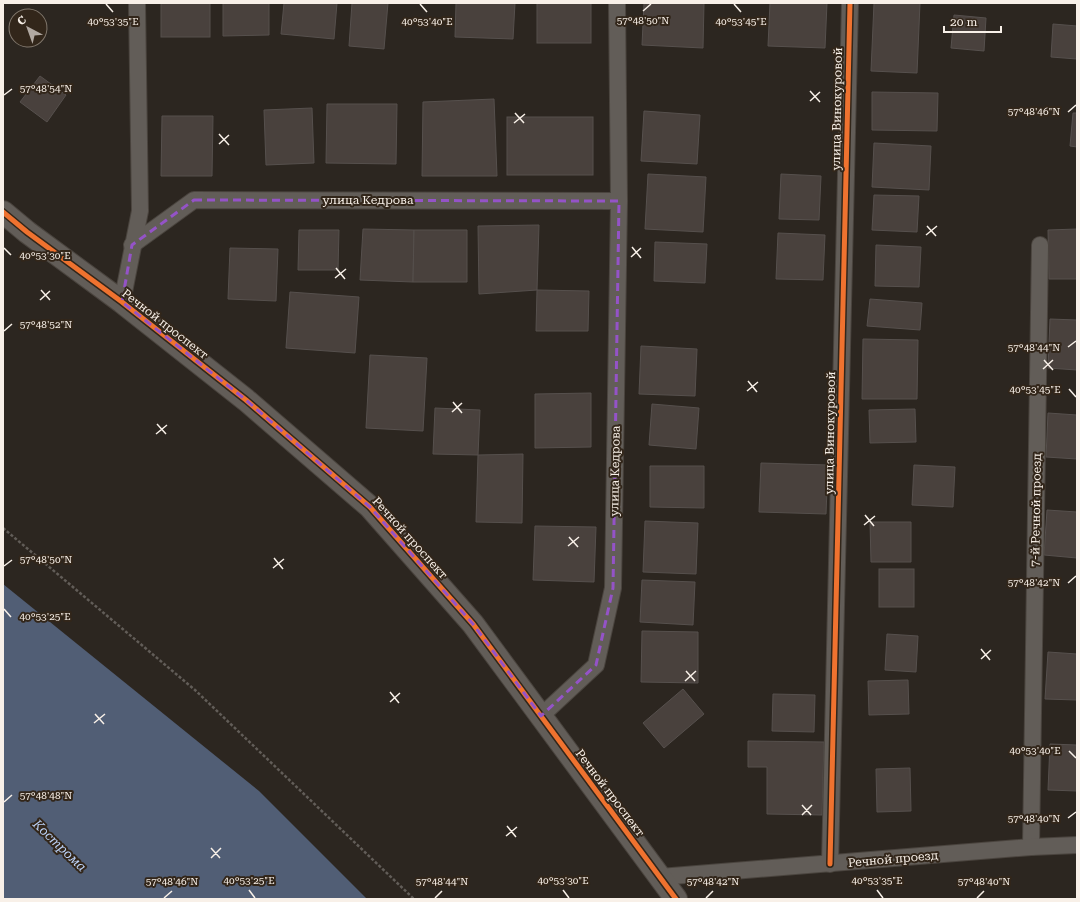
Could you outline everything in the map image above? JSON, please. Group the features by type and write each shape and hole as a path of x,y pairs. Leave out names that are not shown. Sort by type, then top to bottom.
{"street":[{"path":"122,302 132,245 140,212 137,3"},
{"name":"улица Кедрова","path":"541,716 596,665 613,588 619,201 617,3"},
{"name":"улица Винокуровой","path":"830,864 850,3"},
{"name":"улица Кедрова","path":"132,245 194,200 619,201"},
{"name":"Речной проспект","path":"3,212 27,232 122,302 246,400 370,507 473,624 676,899"},
{"name":"7-й Речной проезд","path":"1031,847 1040,245"},
{"name":"Речной проезд","path":"660,878 1031,847 1077,845"}],"path":[{"path":"3,528 195,690 414,899"}],"highlighted area":[{"path":"194,200 619,201 613,588 596,665 541,716 473,624 370,507 246,400 122,302 132,245"}],"water":[{"name":"Кострома","path":"3,584 259,791 367,899 3,899"}],"building":[{"path":"161,3 210,3 210,37 161,37"},
{"path":"223,3 269,3 269,35 223,36"},
{"path":"284,3 337,3 334,39 281,34"},
{"path":"352,3 388,3 384,49 349,46"},
{"path":"456,3 515,3 513,39 455,37"},
{"path":"537,3 591,3 591,43 537,43"},
{"path":"644,3 704,3 703,48 642,45"},
{"path":"770,3 827,3 825,48 768,46"},
{"path":"874,3 920,3 917,73 871,71"},
{"path":"954,15 986,18 984,51 951,48"},
{"path":"1053,24 1077,26 1077,59 1051,57"},
{"path":"40,76 66,95 47,122 20,102"},
{"path":"872,92 938,93 937,131 872,130"},
{"path":"494,99 497,176 422,176 423,102"},
{"path":"327,104 397,104 396,164 326,163"},
{"path":"312,108 314,163 266,165 264,110"},
{"path":"644,111 700,115 697,164 641,161"},
{"path":"1073,113 1077,113 1077,147 1070,146"},
{"path":"162,116 213,116 212,176 161,176"},
{"path":"507,117 593,117 593,175 507,175"},
{"path":"874,143 931,146 929,190 872,187"},
{"path":"648,174 706,177 703,232 645,229"},
{"path":"781,174 821,176 819,220 779,219"},
{"path":"874,195 919,196 917,232 872,230"},
{"path":"539,225 537,290 479,294 478,226"},
{"path":"363,229 414,230 413,282 360,280"},
{"path":"1077,229 1077,279 1049,279 1048,230"},
{"path":"299,230 339,230 338,270 298,270"},
{"path":"414,230 467,230 467,282 413,282"},
{"path":"778,233 825,235 823,280 776,279"},
{"path":"655,242 707,244 705,283 654,281"},
{"path":"876,245 921,247 919,287 875,286"},
{"path":"230,248 278,249 276,301 228,299"},
{"path":"537,290 589,291 588,331 536,331"},
{"path":"290,292 359,297 355,353 286,348"},
{"path":"870,299 922,303 920,330 867,326"},
{"path":"1050,319 1077,320 1077,370 1048,368"},
{"path":"863,339 918,340 917,399 862,399"},
{"path":"641,346 697,349 695,396 639,394"},
{"path":"370,355 427,358 423,431 366,428"},
{"path":"591,393 591,447 535,448 535,394"},
{"path":"652,404 699,408 696,449 649,445"},
{"path":"435,408 480,410 478,455 433,454"},
{"path":"915,409 916,442 870,443 869,410"},
{"path":"1048,413 1077,415 1077,459 1046,457"},
{"path":"523,454 522,523 476,522 478,455"},
{"path":"761,463 828,465 826,514 759,512"},
{"path":"914,465 955,467 953,507 912,505"},
{"path":"650,466 704,466 704,508 650,507"},
{"path":"1047,510 1077,512 1077,558 1044,555"},
{"path":"645,521 698,523 696,574 643,572"},
{"path":"870,522 911,522 911,562 871,562"},
{"path":"535,526 596,527 594,582 533,580"},
{"path":"879,569 914,569 914,607 879,607"},
{"path":"642,580 695,582 693,625 640,622"},
{"path":"642,631 698,632 698,683 641,682"},
{"path":"887,634 918,636 916,672 885,670"},
{"path":"1048,652 1077,654 1077,700 1045,699"},
{"path":"908,680 909,714 869,715 868,681"},
{"path":"683,689 704,714 664,748 643,723"},
{"path":"773,694 815,695 814,732 772,731"},
{"path":"748,741 824,742 822,815 767,814 767,767 748,767"},
{"path":"1050,744 1077,745 1077,791 1048,790"},
{"path":"910,768 911,811 877,812 876,769"}],"cycle path":[{"path":"830,864 850,3"},
{"path":"3,212 27,232 122,302 246,400 370,507 473,624 676,899"}]}
